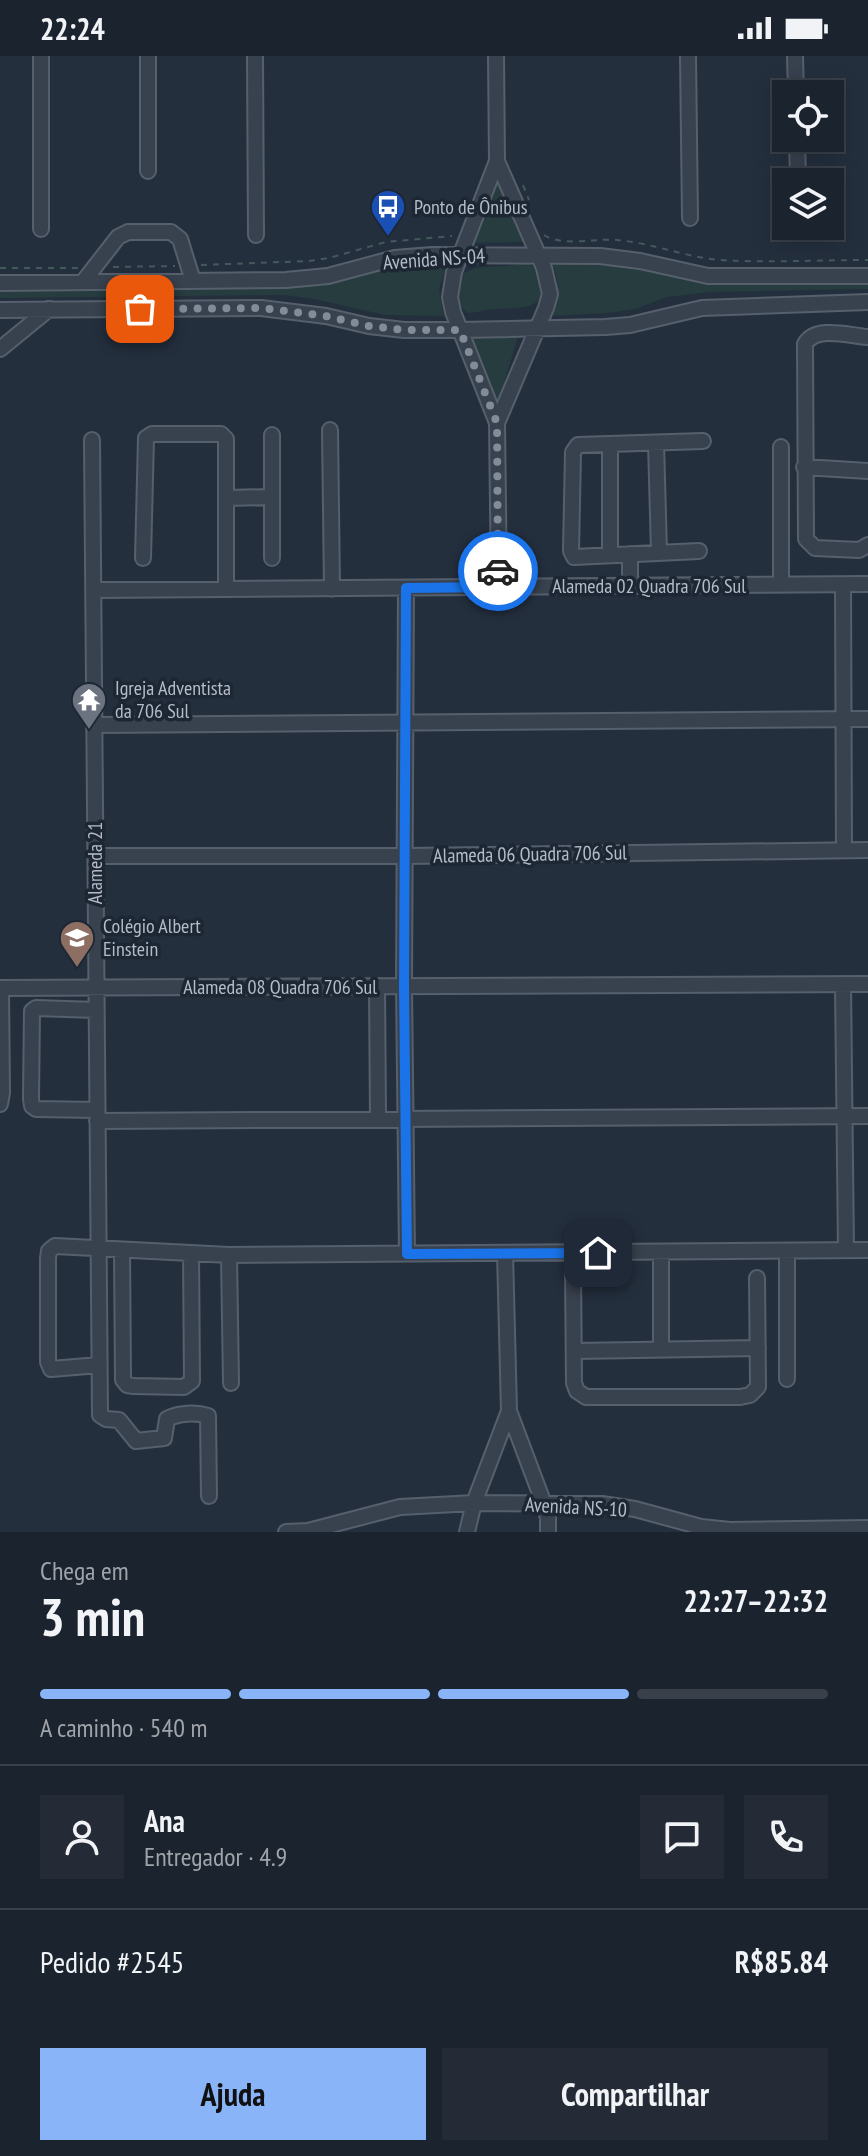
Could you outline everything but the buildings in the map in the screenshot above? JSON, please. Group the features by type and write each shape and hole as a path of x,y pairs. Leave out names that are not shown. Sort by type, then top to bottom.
{"street":[{"path":"41,56 41,229"},
{"path":"148,56 148,171"},
{"path":"255,56 256,235"},
{"path":"496,56 497,161 459,255 450,297 497,423 499,587"},
{"path":"688,56 690,218"},
{"path":"795,56 796,80"},
{"path":"497,161 538,255 550,294 497,423"},
{"path":"83,282 118,237 128,232 171,232 180,239 193,281"},
{"name":"Avenida NS-04","path":"0,283 286,280 328,276 395,258 459,255 613,258 708,276 868,276"},
{"path":"0,310 261,308 404,330 460,330 630,325 673,313 717,307 868,302"},
{"path":"0,349 49,309"},
{"path":"868,337 821,333 809,338 805,344 804,467 806,539 810,544 815,548 859,550 868,545"},
{"path":"330,430 332,589"},
{"path":"143,558 146,438 152,434 221,434 226,439 226,589"},
{"path":"272,435 272,558"},
{"name":"Alameda 21","path":"92,440 100,1415 119,1420 136,1441 164,1438 170,1416 208,1416 209,1496"},
{"path":"699,551 577,558 571,551 573,452 578,445 703,441"},
{"path":"656,443 659,552"},
{"path":"610,444 610,555"},
{"path":"781,447 781,585"},
{"path":"804,467 868,471"},
{"path":"226,498 272,497"},
{"path":"630,554 630,587"},
{"name":"Alameda 02 Quadra 706 Sul","path":"94,590 868,584"},
{"path":"843,585 844,850"},
{"path":"406,588 404,986 407,1254"},
{"path":"95,725 868,719"},
{"name":"Alameda 06 Quadra 706 Sul","path":"95,856 406,856 868,850"},
{"path":"0,981 0,1104"},
{"path":"843,984 846,1250"},
{"name":"Alameda 08 Quadra 706 Sul","path":"1,988 868,984"},
{"path":"377,986 378,1118"},
{"path":"96,1010 36,1008 30,1015 32,1106 36,1109 97,1115 378,1118 868,1116"},
{"path":"99,1373 51,1369 48,1362 49,1251 55,1246 229,1255 868,1250"},
{"path":"122,1250 123,1380 127,1385 134,1386 184,1387 192,1381 191,1253"},
{"path":"787,1251 787,1379"},
{"path":"661,1252 661,1350"},
{"path":"505,1253 509,1411 544,1504 548,1532"},
{"path":"229,1255 231,1383"},
{"path":"573,1270 574,1383 577,1391 586,1397 750,1395 758,1387 757,1278"},
{"path":"576,1351 758,1348"},
{"path":"467,1532 474,1503 509,1411"},
{"name":"Avenida NS-10","path":"286,1532 308,1531 400,1507 474,1503 602,1504 730,1530 868,1528"}],"green space":[{"path":"497,164 526,242 467,243"},
{"path":"551,261 605,261 868,279 868,289 709,292 667,297 635,309 550,316 557,285"},
{"path":"447,262 439,290 444,316 385,315 284,295 0,298 0,287 250,285 388,263"},
{"path":"524,262 534,268 541,279 543,291 534,304 468,313 458,305 455,281 463,274 479,268"},
{"path":"519,333 500,397 490,397 469,334"}],"way so far":[{"path":"140,309 261,308 297,311 404,330 460,330 497,423 498,571"}],"place":[{"name":"Ponto de Ônibus","path":"388,238"},
{"name":"Igreja Adventista da 706 Sul","path":"89,731"},
{"name":"Colégio Albert Einstein","path":"77,969"}],"route":[{"path":"498,571 499,587 406,588 404,986 407,1254 598,1253"}]}
